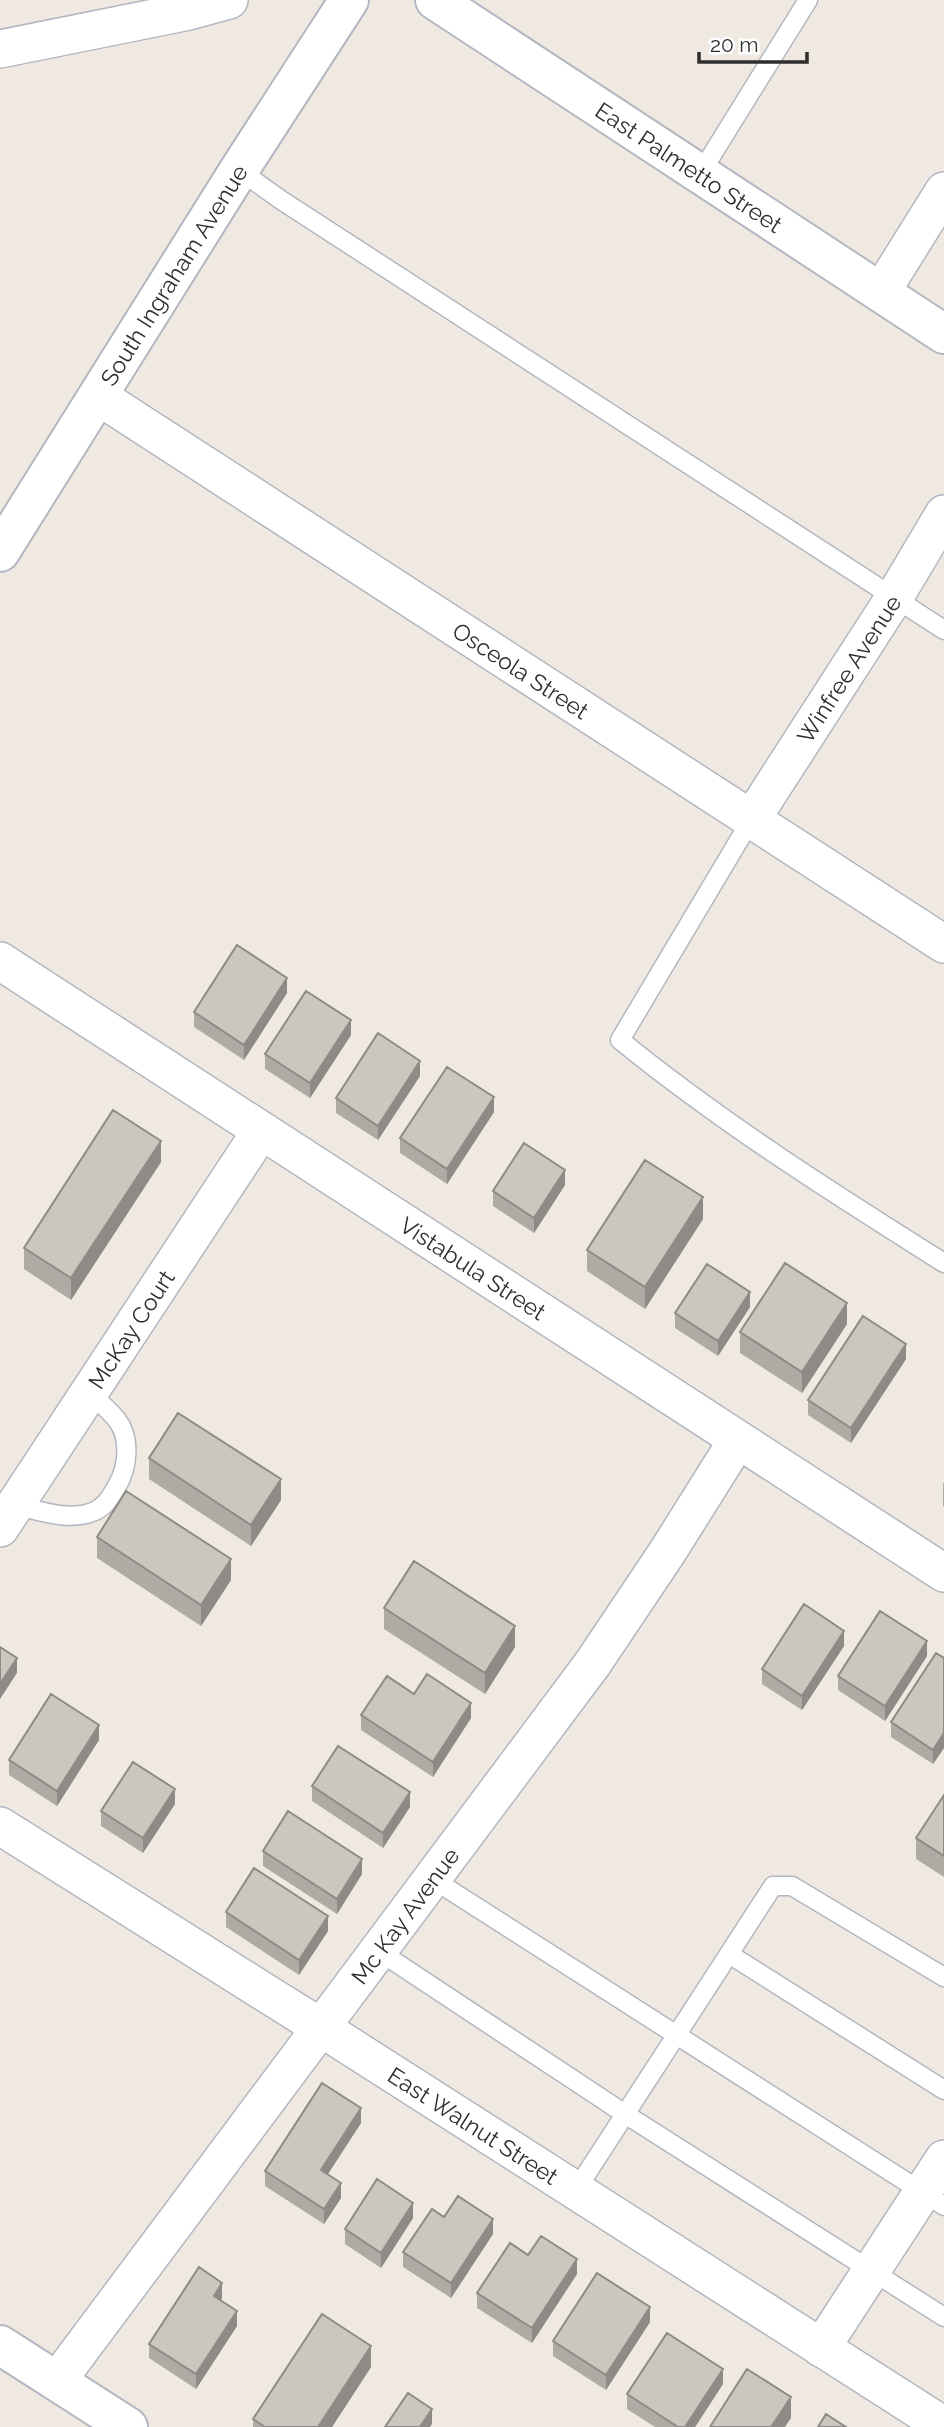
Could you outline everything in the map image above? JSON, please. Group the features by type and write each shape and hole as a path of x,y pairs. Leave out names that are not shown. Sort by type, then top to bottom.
{"street":[{"path":"0,49 189,11 229,0"},
{"name":"South Ingraham Avenue","path":"0,552 239,170 349,0"},
{"name":"East Palmetto Street","path":"435,0 944,334"},
{"path":"881,292 944,191"},
{"name":"Osceola Street","path":"98,396 944,944"},
{"name":"Winfree Avenue","path":"751,820 944,514"},
{"name":"Vistabula Street","path":"0,961 944,1573"},
{"name":"McKay Court","path":"8,1516 261,1131"},
{"name":"Mc Kay Avenue","path":"57,2381 593,1662 668,1551 737,1441"},
{"name":"East Walnut Street","path":"0,1826 944,2426"},
{"path":"821,2348 871,2271 933,2199 944,2159"},
{"path":"0,2345 128,2427"}],"lane":[{"path":"700,174 806,1"},
{"path":"239,170 281,200 944,630"},
{"path":"751,820 620,1040 683,1091 944,1263"},
{"path":"8,1516 57,1516 96,1511 108,1501 123,1477 128,1448 118,1421 89,1392"},
{"path":"431,1878 933,2199"},
{"path":"576,2190 773,1886 792,1886 944,1977"},
{"path":"376,1950 625,2114 944,2317"},
{"path":"729,1954 944,2090"}],"building":[{"path":"237,945 287,978 244,1045 194,1012"},
{"path":"306,991 351,1020 310,1083 265,1054"},
{"path":"378,1033 420,1061 378,1126 336,1098"},
{"path":"447,1067 494,1097 447,1169 400,1138"},
{"path":"113,1110 161,1141 71,1278 24,1248"},
{"path":"524,1143 565,1170 534,1218 493,1191"},
{"path":"645,1160 703,1197 645,1287 587,1250"},
{"path":"785,1263 847,1303 802,1372 740,1332"},
{"path":"707,1264 750,1292 718,1341 675,1313"},
{"path":"863,1316 906,1344 851,1428 808,1400"},
{"path":"178,1413 281,1479 251,1525 149,1458"},
{"path":"126,1491 231,1559 201,1605 97,1537"},
{"path":"414,1561 515,1626 485,1673 384,1608"},
{"path":"804,1604 844,1631 802,1696 762,1669"},
{"path":"880,1611 927,1641 885,1706 838,1676"},
{"path":"0,1647 17,1658 0,1684"},
{"path":"936,1653 944,1658 944,1733 933,1750 891,1722"},
{"path":"427,1674 471,1703 433,1762 361,1715 387,1676 414,1694"},
{"path":"51,1694 99,1725 57,1791 9,1760"},
{"path":"338,1746 410,1792 383,1833 312,1786"},
{"path":"133,1762 175,1789 143,1838 101,1811"},
{"path":"944,1795 944,1856 916,1838"},
{"path":"288,1811 362,1859 337,1899 263,1851"},
{"path":"254,1868 328,1916 299,1960 226,1912"},
{"path":"322,2083 361,2108 321,2170 341,2183 324,2209 265,2171"},
{"path":"377,2179 413,2203 381,2253 345,2229"},
{"path":"458,2196 493,2219 451,2283 403,2252 432,2209 444,2217"},
{"path":"541,2236 577,2259 532,2328 477,2293 510,2243 528,2255"},
{"path":"199,2267 222,2283 214,2296 237,2311 196,2374 149,2344"},
{"path":"597,2273 650,2307 606,2375 553,2341"},
{"path":"322,2314 371,2346 318,2427 265,2427 253,2419"},
{"path":"667,2333 723,2369 685,2427 678,2427 627,2394"},
{"path":"747,2369 791,2397 771,2427 710,2427"},
{"path":"408,2393 432,2409 420,2427 385,2427"},
{"path":"826,2414 846,2427 818,2427"}]}
